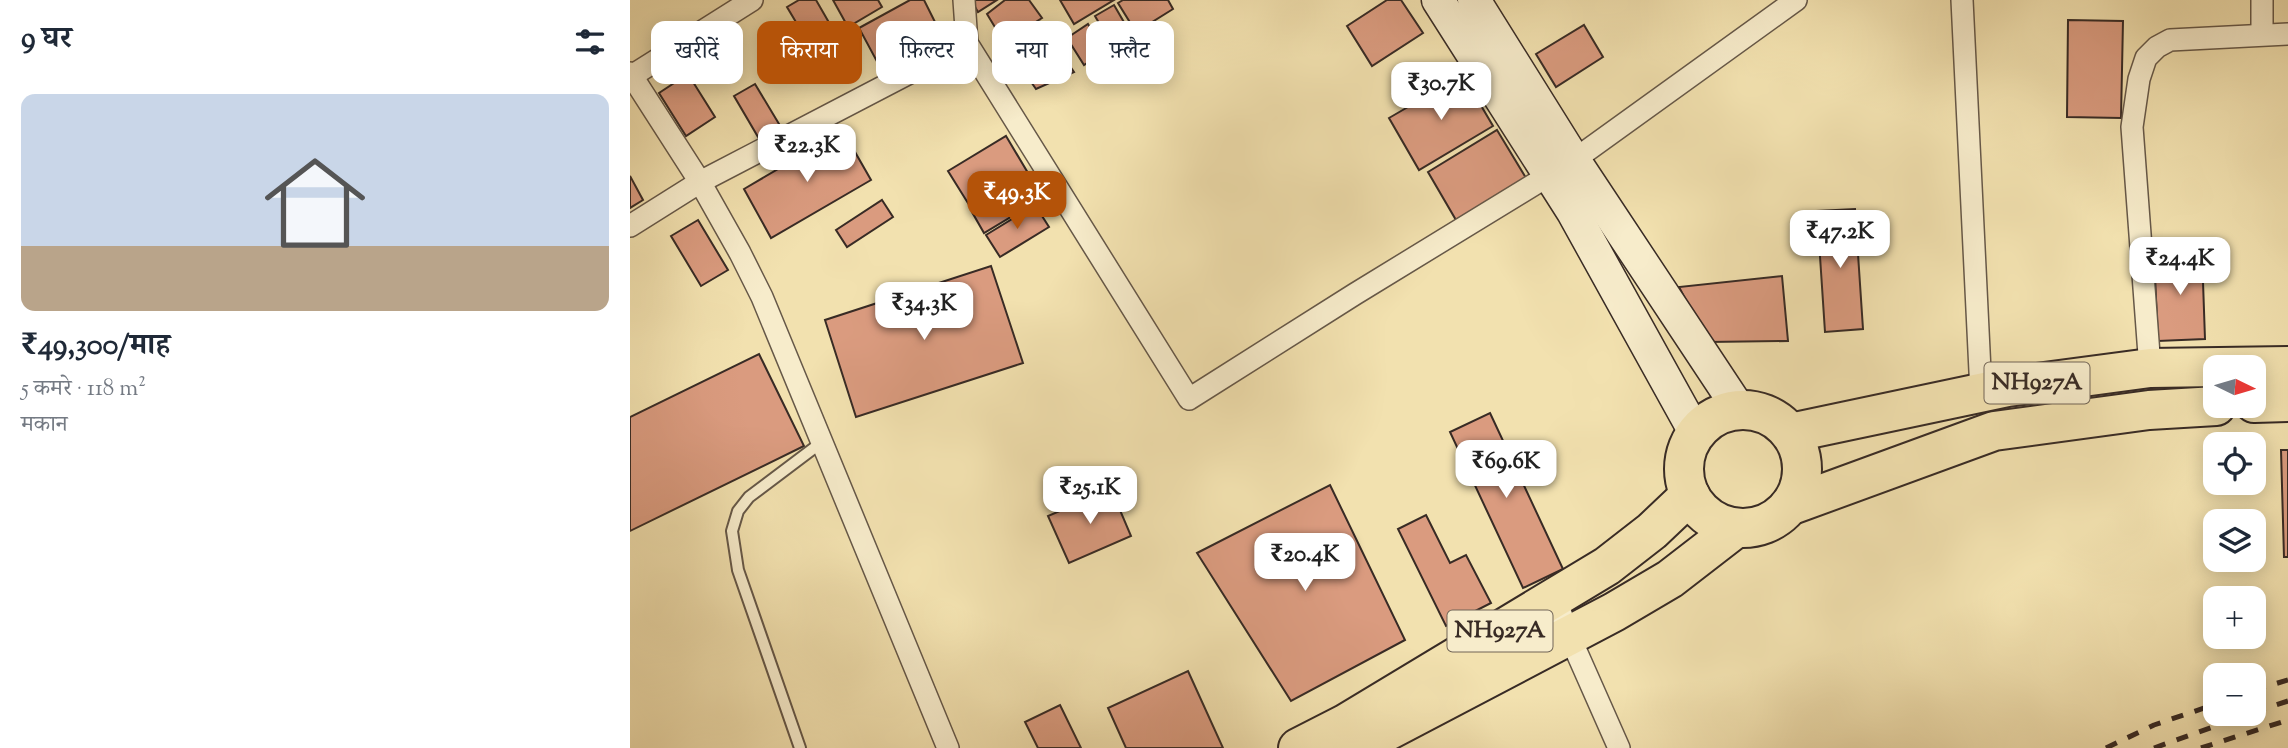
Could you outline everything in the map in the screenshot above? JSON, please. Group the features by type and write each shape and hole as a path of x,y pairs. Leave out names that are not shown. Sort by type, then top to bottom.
{"highway":[{"name":"NH927A","path":"1790,433 1981,393 2150,368 2288,366"},
{"path":"2266,403 2288,402"},
{"name":"NH927A","path":"1355,748 1670,579 1736,528 1756,527 1774,520 1789,506 1994,431 2149,410 2203,406"},
{"path":"1736,528 1717,523 1701,511 1690,495 1684,477 1685,457 1696,434 1704,424 1720,414 1739,410 1759,412 1776,419 1790,433 1799,450 1802,470 1798,489 1789,506"},
{"name":"NH927A","path":"1298,748 1345,724 1607,566 1652,531 1690,495"}],"street":[{"path":"752,0 631,75 700,182 762,297 948,748"},
{"path":"964,0 965,21"},
{"path":"1438,0 1739,410"},
{"path":"1474,0 1562,167 1573,212 1696,434"},
{"path":"978,61 1189,400 1355,293 1562,167 1796,0"},
{"path":"1962,0 1981,393"},
{"path":"2262,0 2262,34"},
{"path":"2150,368 2132,127 2139,79 2146,58 2157,47 2170,40 2288,34"},
{"path":"630,226 700,182 888,84"},
{"path":"1555,598 1619,748"}],"lane":[{"path":"800,748 738,570 732,531 738,511 749,497 822,442"}],"building":[{"path":"799,0 816,0 828,21 795,21 787,7"},
{"path":"833,0 878,0 882,7 858,21 845,21"},
{"path":"910,0 924,0 934,21 876,21 876,60 862,34 862,26"},
{"path":"971,0 997,0 978,12"},
{"path":"1005,0 1029,0 1042,18 1037,21 992,22 987,14"},
{"path":"1060,0 1114,0 1074,24"},
{"path":"1123,0 1168,0 1173,9 1154,21 1129,21 1118,3"},
{"path":"1387,0 1401,0 1423,33 1372,66 1347,26"},
{"path":"1114,5 1123,21 1098,21 1095,16"},
{"path":"2068,20 2123,21 2121,118 2067,117"},
{"path":"1086,25 1084,65 1072,46 1072,35"},
{"path":"1584,25 1603,57 1556,87 1536,54"},
{"path":"1463,75 1493,126 1419,170 1389,118"},
{"path":"673,84 694,84 715,117 686,136 659,93"},
{"path":"755,84 782,129 761,142 734,96"},
{"path":"1033,84 1047,84 1036,89"},
{"path":"1497,130 1526,178 1456,220 1428,172"},
{"path":"843,131 871,180 771,238 744,189"},
{"path":"1006,136 1028,173 971,208 948,171"},
{"path":"630,176 643,200 630,208"},
{"path":"1027,180 1039,200 984,233 972,212"},
{"path":"882,200 893,217 847,247 836,230"},
{"path":"1035,205 1049,227 1000,257 986,235"},
{"path":"1855,209 1863,329 1825,332 1817,211"},
{"path":"698,220 728,270 701,286 671,236"},
{"path":"2202,253 2205,339 2158,341 2154,255"},
{"path":"991,266 1023,363 856,417 825,320"},
{"path":"1782,276 1788,341 1708,342 1679,287"},
{"path":"759,354 804,446 630,531 630,417"},
{"path":"1490,413 1563,569 1523,588 1450,432"},
{"path":"2281,450 2288,450 2288,557 2284,557"},
{"path":"1330,485 1405,640 1291,701 1197,553"},
{"path":"1111,489 1131,536 1069,563 1048,516"},
{"path":"1426,515 1450,563 1466,555 1491,603 1446,626 1398,529"},
{"path":"1188,671 1223,748 1126,748 1108,708"},
{"path":"1060,705 1081,748 1038,748 1025,722"}],"railway":[{"path":"2266,686 2288,680"},
{"path":"2266,708 2288,701"},
{"path":"2106,748 2154,725 2203,708"},
{"path":"2201,748 2288,720"},
{"path":"2154,748 2215,726"}]}
